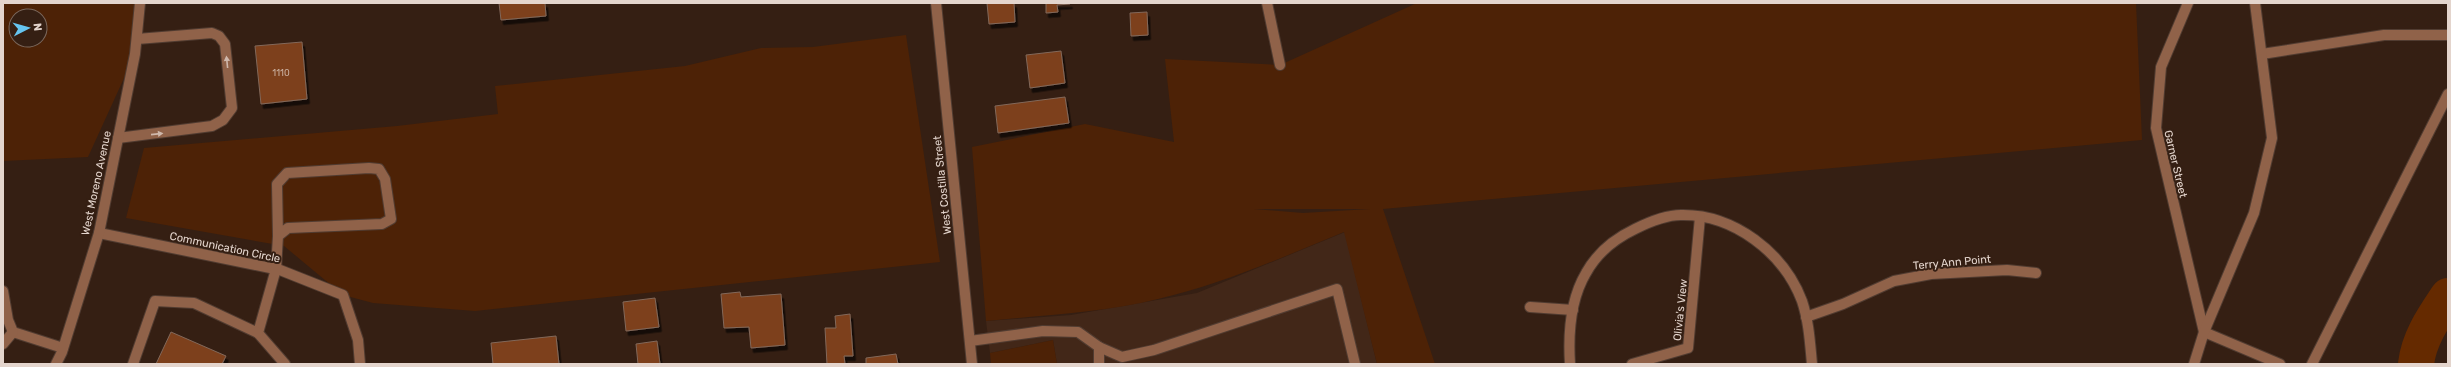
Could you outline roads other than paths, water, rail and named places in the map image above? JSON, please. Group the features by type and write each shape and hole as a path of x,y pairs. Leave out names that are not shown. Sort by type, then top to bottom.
{"street":[{"name":"West Moreno Avenue","path":"56,364 63,348 99,233 137,38 140,3"},
{"name":"West Costilla Street","path":"936,3 972,364"},
{"path":"1267,3 1280,65"},
{"name":"Garner Street","path":"2188,3 2162,67 2156,128 2204,332"},
{"path":"2194,364 2204,332 2254,213 2272,138 2256,3"},
{"path":"118,138 212,126 223,120 232,108 225,44 219,36 212,33 137,38"},
{"path":"2262,54 2384,35 2448,35"},
{"path":"2312,364 2448,94"},
{"path":"258,333 276,269 278,236 277,184 287,173 369,168 379,169 385,179 391,219 382,224 288,228 278,236"},
{"path":"1570,364 1569,349 1573,310 1586,272 1602,251 1618,237 1658,219 1681,215 1700,217 1723,223 1744,233 1772,252 1789,277 1802,301 1806,317 1812,364"},
{"name":"Olivia's View","path":"1632,364 1688,348 1700,217"},
{"name":"Communication Circle","path":"99,233 276,269 343,295 358,340 360,364"},
{"name":"Terry Ann Point","path":"1806,317 1844,304 1894,281 1923,275 2007,270 2036,273"},
{"path":"970,341 1043,331 1078,332 1099,347 1122,357 1154,350 1337,289 1355,364"},
{"path":"3,292 8,320 13,332 63,348"},
{"path":"133,364 155,301 194,303 258,333 285,364"},
{"path":"1530,307 1573,310"},
{"path":"3,344 13,332"},
{"path":"2204,332 2280,364"},
{"path":"1099,347 1099,364"}],"waterway":[{"path":"2416,364 2420,345 2448,296"}]}
